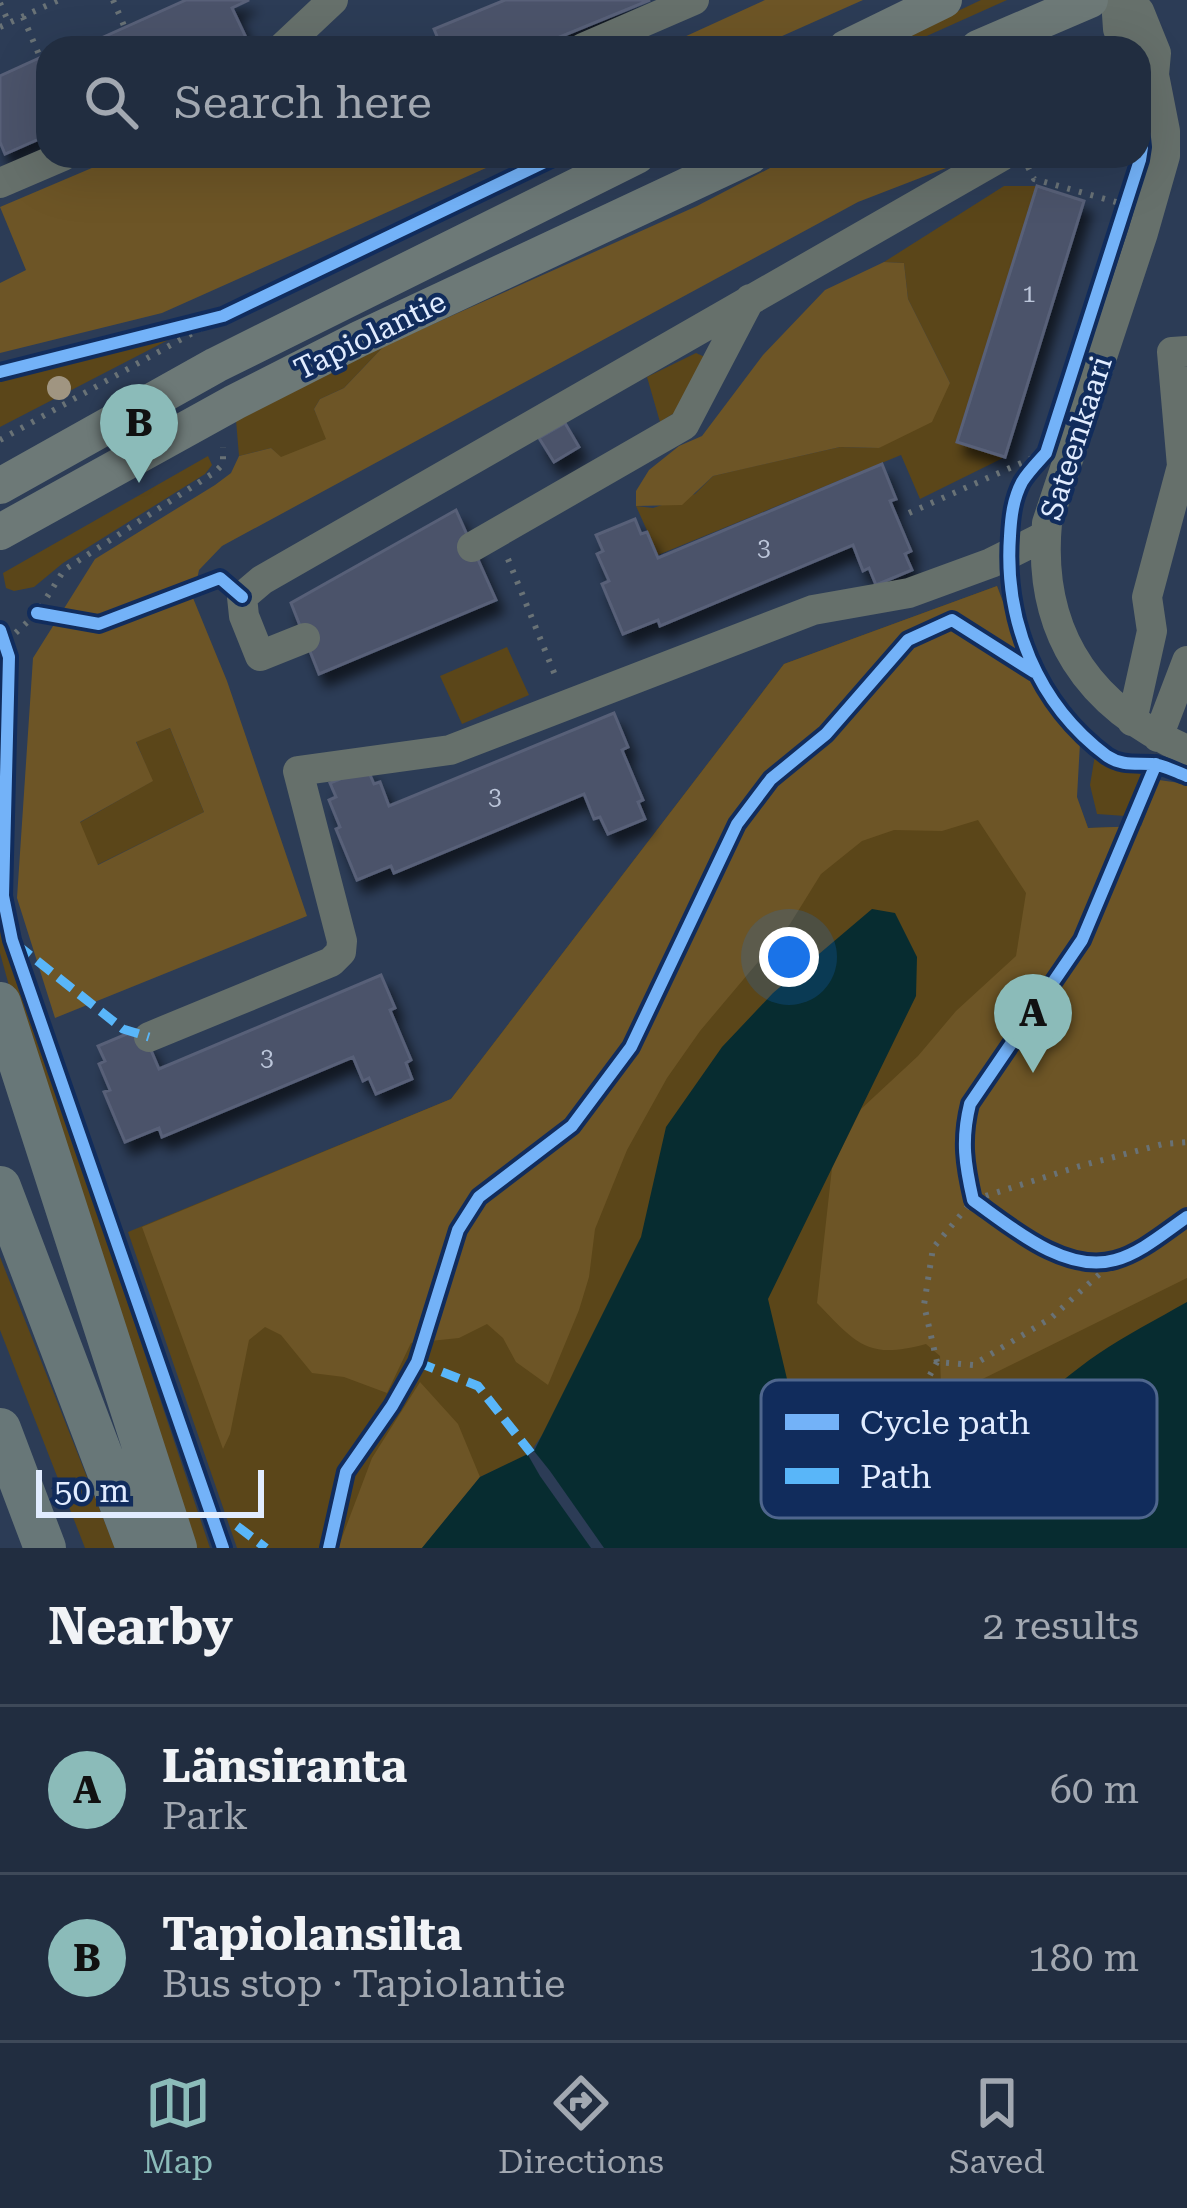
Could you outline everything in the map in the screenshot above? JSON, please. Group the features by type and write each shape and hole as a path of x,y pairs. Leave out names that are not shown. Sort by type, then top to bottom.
{"highway":[{"path":"0,1003 176,1548"},
{"path":"0,1187 137,1548"},
{"path":"0,1429 45,1548"}],"main road":[{"path":"870,36 944,0"},
{"path":"1006,36 1090,0"},
{"name":"Tapiolantie","path":"0,485 216,365 613,168"},
{"name":"Tapiolantie","path":"0,532 359,339 724,168"}],"street":[{"path":"295,36 333,0"},
{"path":"611,36 694,0"},
{"path":"1116,0 1121,36"},
{"name":"Sateenkaari","path":"1128,0 1139,11 1149,36"},
{"name":"Sateenkaari","path":"1151,117 1166,143 1160,183 1061,476 1046,536 1044,567 1061,635 1082,673 1145,729 1187,750"},
{"path":"0,183 36,168"},
{"path":"305,638 260,656 242,596 981,168"},
{"path":"485,540 684,424 750,299"},
{"path":"1145,729 1152,632 1147,597 1182,466 1172,352 1187,351"},
{"path":"149,1036 331,962 340,952 342,941 298,771 429,756 813,610 909,593 1046,536"},
{"path":"1145,729 1187,661"}],"path":[{"path":"0,3 4,25 59,0"},
{"path":"113,0 124,28"},
{"path":"23,16 36,47"},
{"path":"1028,168 1034,179 1127,205"},
{"path":"1143,233 1120,227 1127,205 1160,183"},
{"path":"0,440 244,306"},
{"path":"156,333 223,316"},
{"path":"9,657 3,635 38,614 64,570 223,464 221,435"},
{"path":"1022,482 1048,447"},
{"path":"909,513 1048,447"},
{"path":"485,540 567,706"},
{"path":"38,614 58,617"},
{"path":"927,1380 937,1362 925,1305 933,1248 973,1200 1142,1149 1187,1142"},
{"path":"969,1183 973,1200 986,1209"},
{"path":"937,1362 974,1365 1051,1318 1129,1253"},
{"path":"1085,1262 1114,1261"}],"shaded area":[{"path":"765,0 863,0 782,36 686,36"},
{"path":"981,0 1007,0 927,36 905,36"},
{"path":"92,168 486,168 162,313 0,353 0,283 26,270 0,207"},
{"path":"770,168 946,168 858,202 222,546 199,570 193,598 227,681 307,916 55,1018 17,898 33,658 95,559 215,485 231,473 239,456 271,448 281,457 326,439 314,409 320,399 344,388 384,346 697,206","holes":["170,728 204,812 98,865 80,822 153,781 136,742"]},
{"path":"1004,186 1037,186 957,441 1005,457 920,499 901,455 658,555 636,506 653,508 695,494 713,476 742,469 840,447 879,448 950,383 908,299 904,263 884,262"},
{"path":"884,262 904,263 908,299 950,383 932,422 879,448 840,447 713,476 682,505 636,506 636,491 649,470 679,446 702,436 763,355 825,290"},
{"path":"169,334 172,338 0,427 0,378"},
{"path":"384,346 344,388 320,399 314,409 327,439 281,458 271,448 239,456 236,420"},
{"path":"696,353 707,358 687,405 660,422 647,377"},
{"path":"208,456 212,465 205,474 63,563 34,587 6,588 3,573"},
{"path":"997,586 1088,828 1187,825 1187,1364 1147,1380 761,1380 761,1474 543,1434 528,1455 480,1477 422,1548 237,1548 128,1232 451,1099 784,664"},
{"path":"997,586 1036,691 1080,743 1077,797 1088,828 1141,826 1159,780 1187,784 1187,1278 980,1380 941,1380 940,1356 926,1344 890,1350 864,1345 817,1303 832,1168 861,1109 1016,956 1026,893 978,820 942,831 894,830 862,841 821,874 790,924 667,1078 627,1150 595,1229 589,1277 548,1385 516,1362 503,1338 487,1324 459,1338 411,1343 387,1393 344,1377 312,1373 281,1335 265,1327 249,1340 223,1449 142,1227 451,1099 784,664"},
{"path":"507,647 529,695 462,724 440,676"},
{"path":"170,728 204,812 97,865 79,823 152,781 136,741"},
{"path":"1095,755 1141,774 1125,816 1097,814 1090,785"},
{"path":"872,909 895,913 917,957 916,996 768,1299 788,1380 761,1380 761,1518 1157,1518 1157,1380 1065,1380 1098,1354 1187,1302 1187,1548 422,1548 480,1477 534,1451 641,1237 666,1127 722,1047 773,993"},
{"path":"0,918 210,1548 196,1548 11,993 0,953"},
{"path":"0,1257 115,1548 85,1548 0,1330"},
{"path":"420,1382 458,1424 480,1477 422,1548 338,1548 372,1458"}],"pier":[{"path":"534,1451 604,1548 591,1548 540,1476 528,1455"}],"building":[{"path":"186,0 249,0 232,8 245,36 106,36"},
{"path":"505,0 650,0 562,36 437,36 434,29"},
{"path":"36,60 36,140 5,154 0,142 0,76"},
{"path":"1037,186 1084,201 1005,457 957,442"},
{"path":"565,423 579,447 554,462 539,438"},
{"path":"882,464 896,499 890,501 911,551 905,554 912,570 876,585 869,568 863,571 853,545 660,626 658,620 623,634 602,584 609,581 597,554 603,551 596,535 635,519 641,534 647,532 658,558"},
{"path":"456,510 496,600 319,674 291,603"},
{"path":"614,713 628,747 622,750 643,800 638,802 645,819 608,834 600,817 594,819 584,794 394,873 391,866 357,880 336,829 340,827 329,800 336,797 330,783 367,768 374,784 380,782 389,806"},
{"path":"381,975 411,1060 406,1063 412,1079 376,1094 369,1078 363,1081 353,1057 162,1137 159,1128 125,1142 104,1092 110,1090 99,1064 105,1061 98,1046 136,1030 142,1045 148,1043 159,1069"}],"marked path":[{"path":"16,944 123,1029 149,1037"},
{"path":"417,1362 478,1386 531,1453"},
{"path":"237,1526 266,1548"}],"cycle path":[{"path":"0,372 223,316 532,168"},
{"path":"1137,168 1046,453 1019,488 1010,529 1010,568 1013,599 1030,658 1061,712 1107,756 1187,776"},
{"path":"37,613 99,624 220,578 242,597"},
{"path":"329,1548 346,1472 417,1362 458,1230 479,1197 572,1126 631,1047 737,824 771,779 826,734 908,640 952,620 1034,672"},
{"path":"0,630 9,657 3,896 12,940 223,1548"},
{"path":"1156,764 1082,940 970,1104 965,1152 973,1200 1021,1235 1077,1260 1096,1263 1125,1257 1187,1217"}],"place":[{"name":"Tapiolansilta","path":"139,483"},
{"name":"Länsiranta","path":"1033,1073"}]}
